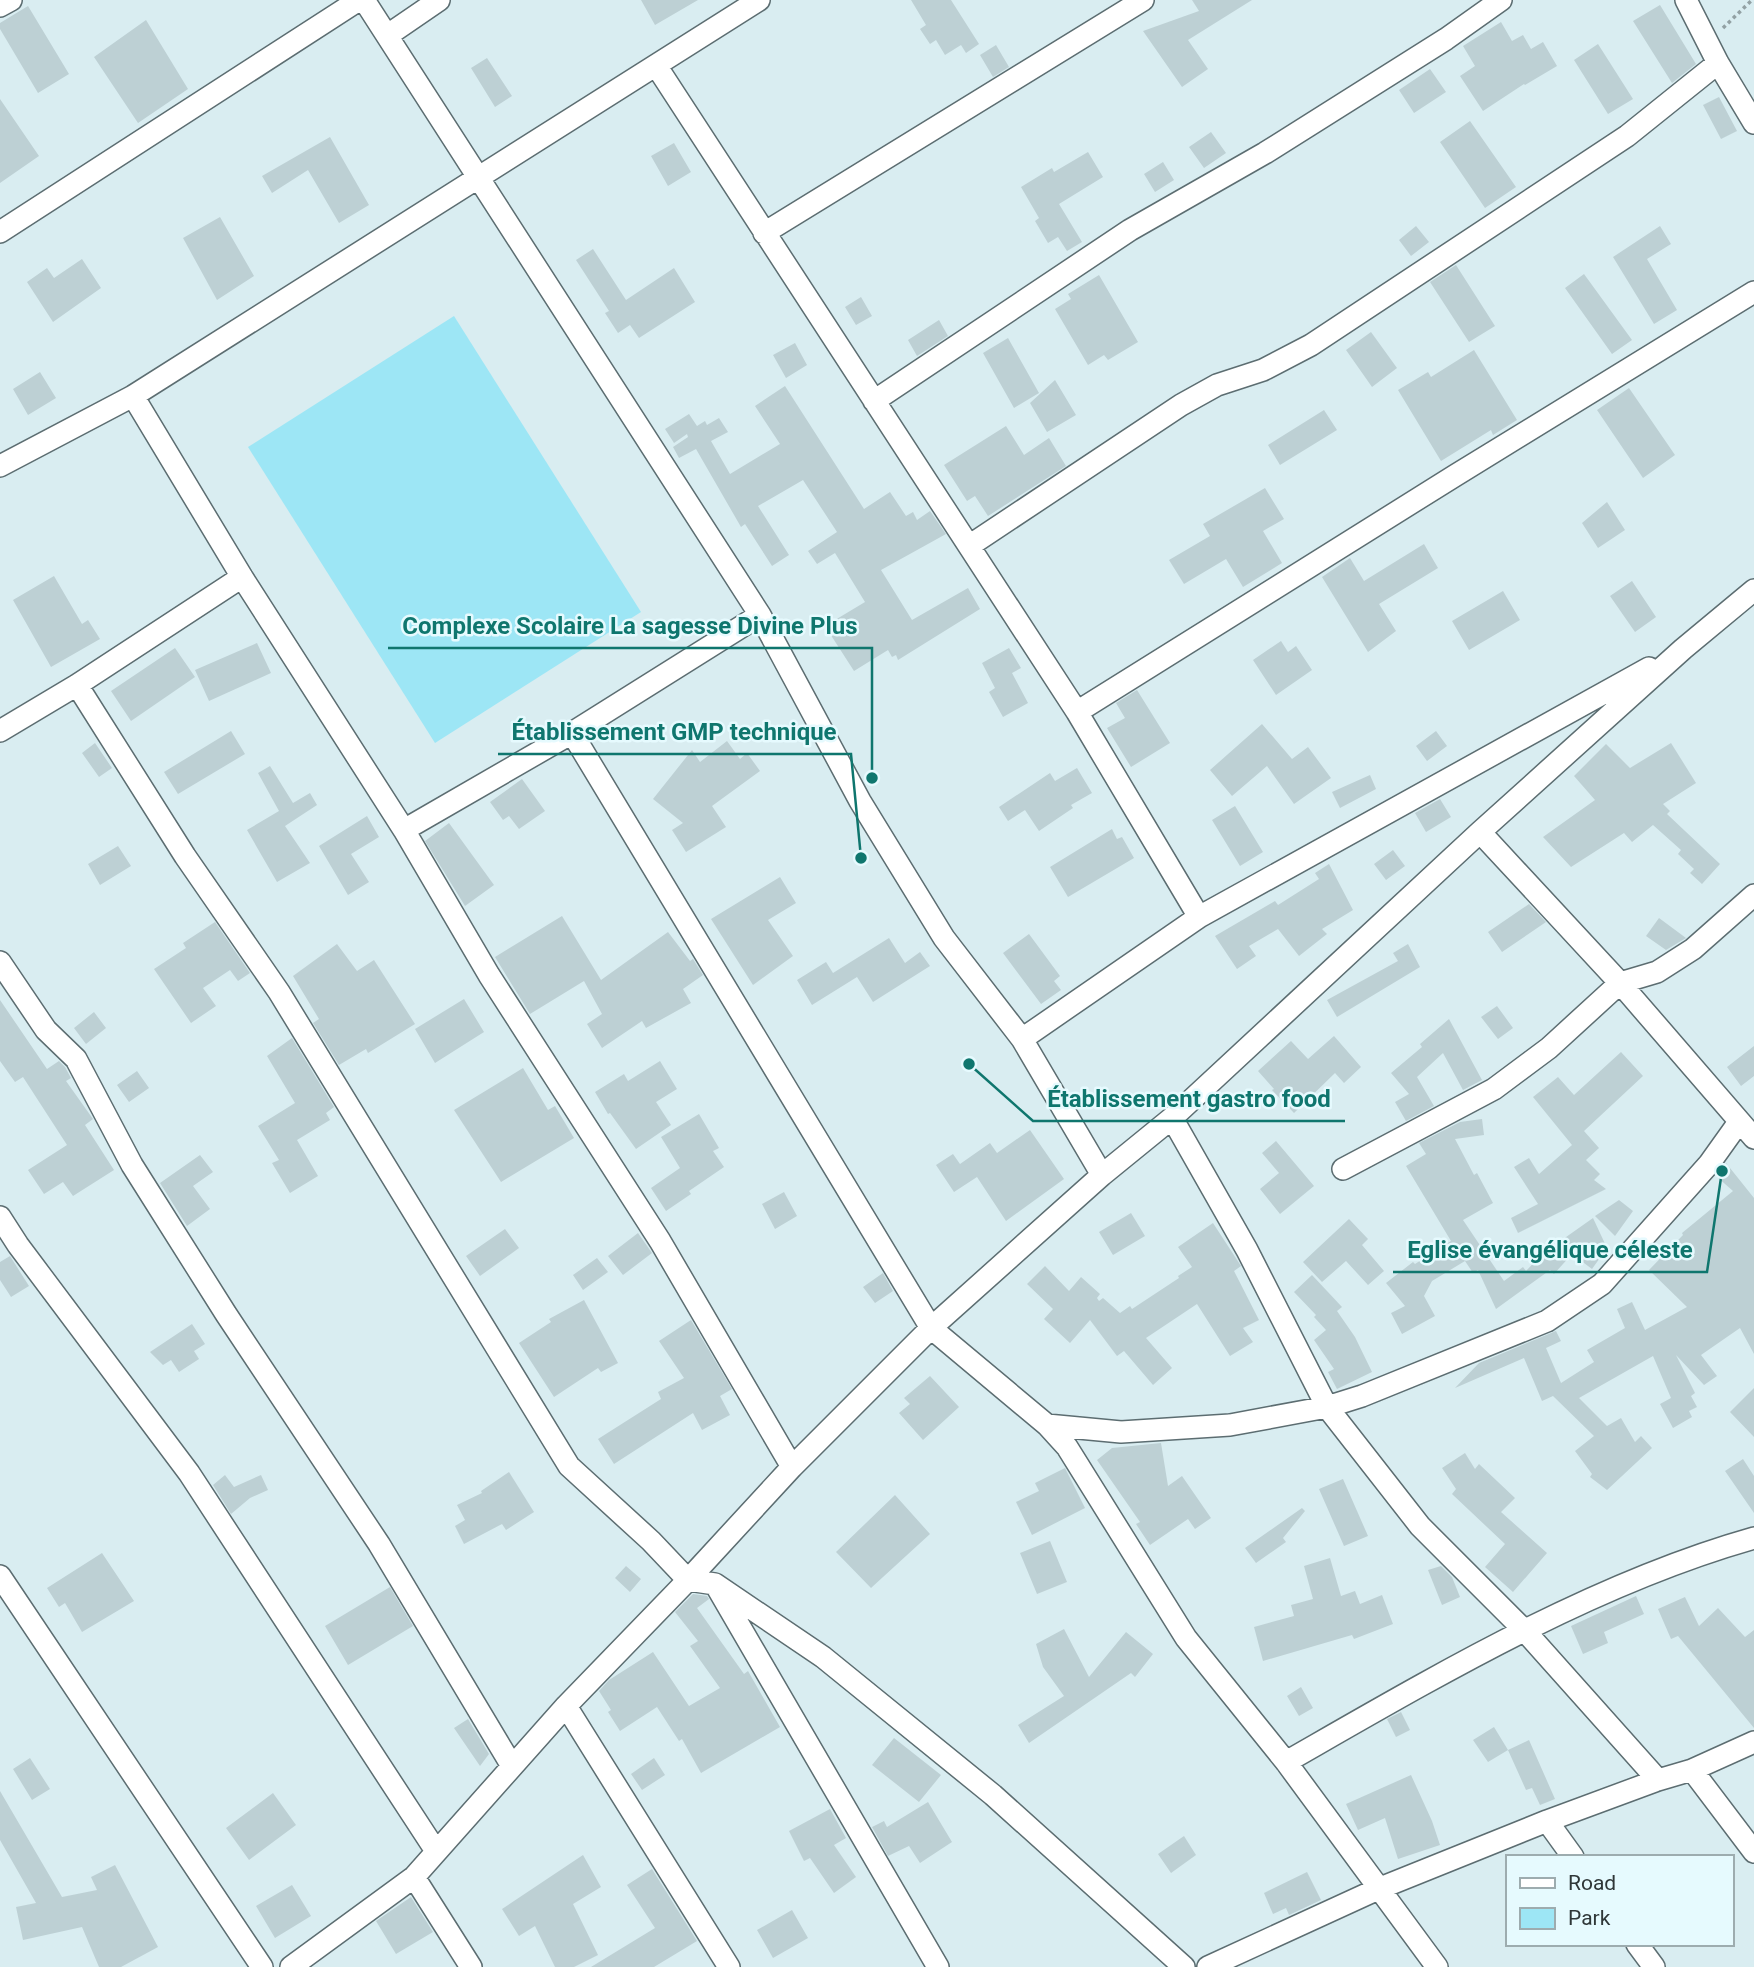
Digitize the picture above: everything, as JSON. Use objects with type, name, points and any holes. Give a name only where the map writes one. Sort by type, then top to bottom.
[{"type":"street","points":[[0,6],[11,0]]},
{"type":"street","points":[[0,232],[361,0],[388,36],[760,615],[860,801],[930,915],[969,972],[1022,1039],[1102,1175]]},
{"type":"street","points":[[388,36],[439,0]]},
{"type":"street","points":[[0,466],[133,396],[759,0]]},
{"type":"street","points":[[764,233],[1143,0]]},
{"type":"street","points":[[874,401],[1130,230],[1276,146],[1446,39],[1501,0]]},
{"type":"street","points":[[1686,0],[1754,123]]},
{"type":"street","points":[[970,547],[1181,405],[1217,385],[1263,370],[1311,345],[1627,136],[1713,53]]},
{"type":"street","points":[[657,67],[1077,712],[1199,917]]},
{"type":"street","points":[[1077,712],[1754,292]]},
{"type":"street","points":[[133,396],[242,577],[404,830],[489,975],[660,1241],[792,1466]]},
{"type":"street","points":[[0,731],[77,685],[242,577]]},
{"type":"street","points":[[291,1967],[415,1877],[566,1706],[688,1580],[792,1466],[931,1328],[1102,1175],[1172,1118],[1480,832],[1683,649],[1754,590]]},
{"type":"street","points":[[404,830],[572,733],[760,615]]},
{"type":"street","points":[[1022,1039],[1199,917],[1683,649]]},
{"type":"street","points":[[77,685],[185,856],[279,992],[569,1466],[651,1541],[688,1580],[715,1584],[823,1657],[993,1796],[1184,1967]]},
{"type":"street","points":[[572,733],[931,1328],[1047,1425],[1067,1447],[1186,1638],[1286,1762],[1437,1967]]},
{"type":"street","points":[[1480,832],[1620,983],[1754,1138]]},
{"type":"street","points":[[1343,1169],[1494,1089],[1549,1048],[1620,983],[1657,972],[1684,954],[1754,895]]},
{"type":"street","points":[[0,962],[47,1030],[76,1059],[132,1165],[226,1314],[379,1544],[512,1766]]},
{"type":"street","points":[[1172,1118],[1247,1250],[1327,1407],[1420,1526],[1525,1631],[1658,1780]]},
{"type":"street","points":[[1047,1425],[1121,1433],[1230,1425],[1327,1407],[1374,1391],[1547,1321],[1602,1284],[1709,1164],[1739,1122]]},
{"type":"street","points":[[0,1217],[18,1245],[189,1473],[436,1851]]},
{"type":"street","points":[[1286,1762],[1525,1631],[1651,1572],[1754,1538]]},
{"type":"street","points":[[0,1576],[262,1967]]},
{"type":"street","points":[[715,1584],[938,1967]]},
{"type":"street","points":[[566,1706],[729,1967]]},
{"type":"street","points":[[1208,1967],[1378,1889],[1547,1821],[1692,1770],[1754,1742]]},
{"type":"street","points":[[1692,1770],[1754,1852]]},
{"type":"street","points":[[1547,1821],[1572,1855]]},
{"type":"street","points":[[415,1877],[471,1967]]},
{"type":"street","points":[[1638,1946],[1654,1967]]},
{"type":"path","points":[[1713,53],[1739,9],[1752,0]]},
{"type":"green space","points":[[454,316],[641,612],[435,743],[248,447]]},
{"type":"building","points":[[641,0],[698,0],[655,25]]},
{"type":"building","points":[[911,0],[951,0],[979,44],[966,53],[961,45],[945,55],[936,40],[930,44],[920,29],[926,25]]},
{"type":"building","points":[[1192,0],[1252,0],[1188,40],[1208,69],[1182,87],[1143,31],[1199,11]]},
{"type":"building","points":[[1660,5],[1696,64],[1672,83],[1633,21]]},
{"type":"building","points":[[28,6],[69,74],[38,93],[0,29],[0,23]]},
{"type":"building","points":[[146,20],[188,89],[138,123],[94,57]]},
{"type":"building","points":[[1501,22],[1512,41],[1523,35],[1531,49],[1543,42],[1557,66],[1483,111],[1460,76],[1475,66],[1463,46]]},
{"type":"building","points":[[1598,44],[1633,99],[1608,114],[1574,60]]},
{"type":"building","points":[[996,45],[1009,67],[993,77],[980,55]]},
{"type":"building","points":[[487,58],[512,96],[495,107],[471,68]]},
{"type":"building","points":[[1430,69],[1446,92],[1414,113],[1399,90]]},
{"type":"building","points":[[1719,97],[1737,131],[1721,139],[1703,105]]},
{"type":"building","points":[[0,99],[39,156],[0,183]]},
{"type":"building","points":[[1470,121],[1516,187],[1485,208],[1440,142]]},
{"type":"building","points":[[1211,132],[1226,153],[1204,168],[1189,147]]},
{"type":"building","points":[[330,137],[369,205],[339,223],[308,170],[272,193],[262,176]]},
{"type":"building","points":[[674,143],[691,172],[668,186],[651,156]]},
{"type":"building","points":[[1088,152],[1103,177],[1059,204],[1082,242],[1067,251],[1058,237],[1048,243],[1035,221],[1039,218],[1021,187],[1052,168],[1054,172]]},
{"type":"building","points":[[1163,162],[1174,180],[1155,192],[1144,174]]},
{"type":"building","points":[[220,217],[254,276],[217,300],[183,238]]},
{"type":"building","points":[[1416,226],[1429,242],[1411,256],[1399,240]]},
{"type":"building","points":[[1660,226],[1671,244],[1647,259],[1677,310],[1654,324],[1613,257]]},
{"type":"building","points":[[593,249],[626,300],[674,268],[695,302],[639,338],[630,325],[618,333],[605,313],[609,311],[576,260]]},
{"type":"building","points":[[82,259],[101,288],[53,322],[27,282],[47,268],[54,278]]},
{"type":"building","points":[[1456,265],[1495,326],[1469,342],[1430,282]]},
{"type":"building","points":[[1584,274],[1632,340],[1612,354],[1565,288]]},
{"type":"building","points":[[1099,275],[1138,342],[1108,360],[1104,355],[1088,365],[1055,309],[1071,299],[1068,294]]},
{"type":"building","points":[[861,297],[872,316],[856,325],[845,307]]},
{"type":"building","points":[[939,320],[948,336],[917,356],[908,340]]},
{"type":"building","points":[[1371,332],[1397,368],[1372,387],[1346,350]]},
{"type":"building","points":[[1008,338],[1039,393],[1014,408],[983,353]]},
{"type":"building","points":[[795,343],[807,365],[786,378],[773,355]]},
{"type":"building","points":[[1474,350],[1517,420],[1493,435],[1491,430],[1441,461],[1398,390],[1428,372],[1431,377]]},
{"type":"building","points":[[40,372],[56,398],[28,415],[13,389]]},
{"type":"building","points":[[1055,380],[1076,415],[1047,432],[1030,403]]},
{"type":"building","points":[[785,386],[864,509],[890,492],[906,516],[913,512],[917,520],[930,511],[946,534],[881,570],[912,620],[968,588],[980,609],[898,660],[896,655],[892,657],[888,650],[854,671],[825,626],[865,602],[835,553],[817,564],[808,551],[837,532],[803,480],[758,506],[789,555],[772,566],[745,524],[741,527],[696,449],[679,458],[673,447],[688,437],[687,434],[674,443],[665,429],[689,414],[697,426],[705,421],[707,425],[719,418],[728,432],[711,441],[730,474],[780,444],[755,406]]},
{"type":"building","points":[[1629,388],[1675,455],[1643,478],[1597,410]]},
{"type":"building","points":[[1324,410],[1337,430],[1280,465],[1268,445]]},
{"type":"building","points":[[1006,426],[1024,455],[1049,438],[1066,466],[988,516],[975,496],[967,501],[944,465]]},
{"type":"building","points":[[1265,488],[1284,519],[1263,531],[1282,563],[1243,587],[1226,559],[1184,584],[1169,560],[1210,536],[1203,524]]},
{"type":"building","points":[[1607,502],[1625,530],[1598,548],[1582,523]]},
{"type":"building","points":[[1424,544],[1438,568],[1379,604],[1396,631],[1368,652],[1322,577],[1350,558],[1364,581]]},
{"type":"building","points":[[54,576],[82,624],[88,620],[100,639],[51,667],[13,600]]},
{"type":"building","points":[[1632,581],[1656,617],[1635,632],[1610,596]]},
{"type":"building","points":[[1503,591],[1520,620],[1469,650],[1452,621]]},
{"type":"building","points":[[1281,641],[1288,652],[1296,646],[1312,670],[1276,695],[1253,660]]},
{"type":"building","points":[[257,643],[271,673],[209,701],[195,670]]},
{"type":"building","points":[[175,648],[195,677],[131,721],[111,691]]},
{"type":"building","points":[[1009,648],[1021,668],[1012,673],[1028,703],[1003,717],[989,692],[995,688],[982,663]]},
{"type":"building","points":[[1137,690],[1170,743],[1131,767],[1107,728],[1125,718],[1116,703]]},
{"type":"building","points":[[1262,724],[1292,759],[1308,747],[1331,778],[1294,804],[1267,766],[1232,796],[1210,770]]},
{"type":"building","points":[[231,731],[245,754],[178,794],[164,772]]},
{"type":"building","points":[[1436,731],[1447,746],[1427,761],[1416,746]]},
{"type":"building","points":[[727,741],[740,759],[747,753],[760,771],[712,806],[726,827],[686,852],[672,830],[683,823],[653,799],[692,750],[700,762]]},
{"type":"building","points":[[95,743],[112,768],[99,777],[82,753]]},
{"type":"building","points":[[1671,743],[1696,783],[1663,804],[1670,811],[1667,814],[1720,864],[1702,884],[1690,873],[1694,869],[1678,854],[1681,850],[1653,825],[1632,842],[1624,833],[1571,867],[1543,837],[1595,800],[1574,776],[1606,744],[1630,768]]},
{"type":"building","points":[[270,766],[293,803],[310,793],[317,805],[285,826],[310,863],[277,882],[247,830],[279,811],[258,773]]},
{"type":"building","points":[[1077,768],[1092,793],[1071,805],[1073,808],[1039,831],[1025,810],[1008,821],[999,807],[1050,773],[1055,781]]},
{"type":"building","points":[[1370,775],[1376,789],[1340,808],[1332,792]]},
{"type":"building","points":[[522,779],[545,811],[519,829],[509,816],[503,820],[490,802]]},
{"type":"building","points":[[1440,799],[1451,817],[1426,832],[1415,813]]},
{"type":"building","points":[[1235,806],[1263,852],[1240,866],[1212,820]]},
{"type":"building","points":[[367,816],[379,837],[351,854],[369,882],[348,895],[319,846]]},
{"type":"building","points":[[449,823],[494,885],[465,906],[425,841]]},
{"type":"building","points":[[1112,829],[1117,839],[1122,837],[1134,858],[1068,897],[1050,867]]},
{"type":"building","points":[[118,846],[131,866],[100,885],[88,864]]},
{"type":"building","points":[[1393,850],[1405,866],[1386,880],[1374,864]]},
{"type":"building","points":[[1329,864],[1353,910],[1322,929],[1327,934],[1299,956],[1278,929],[1249,946],[1256,956],[1237,969],[1215,936],[1275,901],[1278,905],[1319,879],[1315,873]]},
{"type":"building","points":[[780,877],[796,903],[768,920],[793,956],[753,985],[711,919]]},
{"type":"building","points":[[1529,904],[1546,922],[1502,952],[1488,932]]},
{"type":"building","points":[[562,916],[601,980],[668,932],[690,961],[693,959],[703,975],[683,989],[691,1003],[646,1028],[642,1021],[602,1048],[587,1024],[602,1014],[584,981],[530,1014],[495,957]]},
{"type":"building","points":[[1659,918],[1686,938],[1666,950],[1646,936]]},
{"type":"building","points":[[215,922],[250,973],[238,981],[230,970],[203,988],[216,1006],[191,1023],[154,969],[186,948],[183,943]]},
{"type":"building","points":[[1029,934],[1060,976],[1054,981],[1061,990],[1041,1004],[1003,953]]},
{"type":"building","points":[[889,938],[905,963],[920,952],[930,966],[873,1002],[857,977],[812,1005],[797,980],[826,962],[833,973]]},
{"type":"building","points":[[337,944],[357,971],[374,960],[415,1024],[368,1053],[366,1049],[339,1065],[313,1023],[319,1019],[293,976]]},
{"type":"building","points":[[1408,944],[1420,967],[1337,1017],[1327,1000],[1398,961],[1393,953]]},
{"type":"building","points":[[464,999],[484,1032],[435,1063],[415,1029]]},
{"type":"building","points":[[0,1000],[47,1069],[59,1061],[65,1067],[71,1078],[66,1081],[93,1119],[85,1125],[114,1170],[73,1196],[63,1182],[44,1194],[28,1170],[67,1145],[23,1077],[15,1082],[0,1061]]},
{"type":"building","points":[[1497,1006],[1513,1028],[1498,1039],[1481,1017]]},
{"type":"building","points":[[94,1012],[106,1028],[86,1044],[74,1028]]},
{"type":"building","points":[[1449,1019],[1482,1080],[1463,1090],[1443,1053],[1417,1077],[1434,1106],[1406,1121],[1395,1102],[1409,1094],[1391,1073]]},
{"type":"building","points":[[1334,1036],[1361,1067],[1344,1083],[1335,1073],[1294,1113],[1258,1071],[1291,1041],[1308,1059]]},
{"type":"building","points":[[292,1038],[334,1107],[326,1113],[330,1120],[297,1140],[318,1176],[290,1193],[272,1163],[279,1160],[258,1126],[295,1103],[267,1056]]},
{"type":"building","points":[[1754,1046],[1754,1076],[1741,1086],[1727,1067]]},
{"type":"building","points":[[1621,1052],[1643,1076],[1584,1131],[1599,1148],[1586,1160],[1600,1174],[1594,1180],[1606,1189],[1518,1233],[1511,1218],[1538,1204],[1514,1167],[1529,1158],[1539,1174],[1572,1145],[1533,1097],[1558,1077],[1574,1095]]},
{"type":"building","points":[[660,1061],[677,1089],[656,1102],[671,1125],[636,1149],[610,1113],[608,1114],[595,1092],[624,1074],[628,1081]]},
{"type":"building","points":[[523,1068],[548,1110],[555,1106],[574,1138],[501,1182],[454,1110]]},
{"type":"building","points":[[137,1071],[149,1088],[129,1102],[117,1085]]},
{"type":"building","points":[[699,1114],[719,1148],[713,1151],[724,1167],[666,1211],[651,1188],[680,1168],[661,1137]]},
{"type":"building","points":[[1482,1119],[1484,1135],[1455,1139],[1493,1203],[1463,1220],[1504,1281],[1523,1267],[1526,1271],[1542,1254],[1593,1218],[1607,1248],[1592,1269],[1572,1254],[1554,1274],[1550,1270],[1496,1309],[1478,1270],[1473,1273],[1465,1261],[1432,1281],[1424,1296],[1435,1316],[1402,1334],[1391,1313],[1405,1306],[1386,1283],[1413,1262],[1415,1264],[1451,1241],[1406,1166],[1426,1154],[1419,1143],[1460,1122]]},
{"type":"building","points":[[1030,1130],[1064,1179],[1006,1221],[977,1177],[954,1192],[936,1165],[953,1154],[960,1164],[990,1143],[997,1153]]},
{"type":"building","points":[[1276,1141],[1314,1186],[1280,1214],[1260,1189],[1279,1173],[1262,1153]]},
{"type":"building","points":[[200,1155],[213,1172],[193,1186],[210,1209],[187,1226],[160,1183]]},
{"type":"building","points":[[1726,1163],[1754,1198],[1754,1354],[1740,1328],[1701,1355],[1717,1376],[1704,1385],[1676,1355],[1695,1393],[1691,1396],[1697,1407],[1689,1411],[1692,1417],[1673,1428],[1660,1404],[1671,1398],[1653,1356],[1579,1398],[1607,1426],[1621,1418],[1635,1442],[1641,1436],[1652,1448],[1607,1490],[1590,1477],[1592,1474],[1575,1451],[1594,1436],[1553,1396],[1542,1401],[1524,1358],[1455,1388],[1479,1363],[1556,1331],[1561,1341],[1546,1348],[1561,1383],[1594,1362],[1587,1350],[1625,1328],[1617,1309],[1632,1302],[1645,1330],[1687,1307],[1649,1270],[1682,1233],[1733,1191],[1716,1176]]},
{"type":"building","points":[[784,1192],[797,1216],[775,1229],[762,1204]]},
{"type":"building","points":[[1619,1200],[1633,1211],[1615,1236],[1595,1216]]},
{"type":"building","points":[[1131,1213],[1145,1236],[1113,1255],[1099,1232]]},
{"type":"building","points":[[1349,1219],[1368,1239],[1362,1245],[1384,1271],[1368,1285],[1346,1261],[1322,1282],[1303,1262]]},
{"type":"building","points":[[1213,1223],[1241,1266],[1234,1271],[1259,1320],[1243,1328],[1253,1342],[1230,1356],[1197,1304],[1146,1338],[1172,1368],[1153,1385],[1124,1351],[1117,1356],[1090,1320],[1070,1343],[1044,1319],[1053,1309],[1027,1284],[1045,1266],[1069,1291],[1081,1277],[1100,1294],[1097,1298],[1099,1301],[1103,1298],[1120,1313],[1130,1306],[1132,1309],[1192,1267],[1178,1247]]},
{"type":"building","points":[[505,1229],[519,1248],[480,1276],[466,1256]]},
{"type":"building","points":[[638,1233],[652,1253],[623,1275],[608,1256]]},
{"type":"building","points":[[10,1256],[29,1286],[11,1297],[0,1280],[0,1262]]},
{"type":"building","points":[[597,1258],[608,1272],[583,1290],[573,1275]]},
{"type":"building","points":[[883,1273],[893,1291],[875,1303],[863,1287]]},
{"type":"building","points":[[1312,1275],[1342,1307],[1337,1311],[1355,1337],[1372,1372],[1337,1389],[1328,1372],[1334,1369],[1314,1340],[1326,1330],[1294,1292]]},
{"type":"building","points":[[584,1300],[618,1363],[601,1372],[598,1368],[554,1397],[519,1343],[551,1322],[549,1319]]},
{"type":"building","points":[[691,1320],[732,1389],[720,1396],[730,1415],[702,1430],[693,1413],[614,1464],[598,1439],[661,1399],[658,1392],[684,1378],[659,1341]]},
{"type":"building","points":[[192,1324],[205,1344],[194,1351],[199,1359],[179,1372],[171,1360],[163,1365],[150,1352]]},
{"type":"building","points":[[930,1376],[959,1407],[923,1440],[899,1413],[910,1404],[904,1398]]},
{"type":"building","points":[[1754,1388],[1754,1437],[1730,1412]]},
{"type":"building","points":[[1161,1443],[1168,1486],[1182,1476],[1211,1518],[1195,1529],[1188,1519],[1150,1545],[1136,1524],[1140,1522],[1097,1460],[1112,1448]]},
{"type":"building","points":[[1465,1453],[1475,1469],[1479,1464],[1515,1498],[1501,1512],[1547,1553],[1513,1592],[1485,1567],[1505,1544],[1452,1494],[1456,1489],[1442,1468]]},
{"type":"building","points":[[1743,1459],[1754,1476],[1754,1513],[1725,1471]]},
{"type":"building","points":[[1065,1468],[1085,1508],[1032,1535],[1016,1502],[1039,1491],[1035,1483]]},
{"type":"building","points":[[509,1472],[534,1512],[506,1530],[502,1524],[464,1544],[455,1526],[465,1520],[457,1505],[482,1493],[481,1491]]},
{"type":"building","points":[[225,1475],[234,1487],[261,1475],[268,1490],[250,1498],[231,1514],[213,1485]]},
{"type":"building","points":[[1343,1479],[1368,1536],[1344,1546],[1319,1489]]},
{"type":"building","points":[[895,1495],[930,1534],[871,1588],[836,1552]]},
{"type":"building","points":[[1302,1508],[1305,1511],[1283,1538],[1286,1542],[1256,1563],[1245,1548]]},
{"type":"building","points":[[1050,1541],[1067,1582],[1037,1594],[1020,1553]]},
{"type":"building","points":[[102,1553],[134,1601],[82,1632],[65,1603],[59,1607],[47,1588]]},
{"type":"building","points":[[1330,1558],[1341,1596],[1355,1591],[1360,1604],[1382,1595],[1393,1624],[1354,1639],[1352,1635],[1263,1661],[1254,1627],[1294,1616],[1291,1605],[1313,1599],[1304,1566]]},
{"type":"building","points":[[626,1566],[641,1579],[630,1592],[615,1578]]},
{"type":"building","points":[[1441,1566],[1452,1577],[1460,1597],[1442,1605],[1428,1570]]},
{"type":"building","points":[[390,1587],[413,1626],[348,1665],[325,1626]]},
{"type":"building","points":[[693,1594],[707,1596],[709,1599],[697,1608],[744,1674],[748,1671],[780,1727],[701,1773],[682,1739],[679,1741],[657,1707],[620,1731],[599,1691],[609,1680],[653,1652],[689,1706],[720,1688],[690,1646],[698,1641],[675,1612]]},
{"type":"building","points":[[1636,1596],[1644,1614],[1604,1632],[1608,1643],[1583,1654],[1571,1626]]},
{"type":"building","points":[[1685,1597],[1699,1626],[1718,1608],[1745,1637],[1754,1630],[1754,1728],[1678,1636],[1671,1639],[1658,1609]]},
{"type":"building","points":[[1064,1629],[1089,1677],[1126,1632],[1153,1654],[1135,1677],[1131,1673],[1029,1743],[1018,1725],[1064,1696],[1043,1667],[1036,1644]]},
{"type":"building","points":[[1301,1687],[1313,1708],[1299,1716],[1287,1696]]},
{"type":"building","points":[[1401,1712],[1410,1730],[1396,1737],[1387,1719]]},
{"type":"building","points":[[468,1719],[489,1754],[480,1766],[454,1728]]},
{"type":"building","points":[[1494,1727],[1508,1750],[1488,1762],[1473,1740]]},
{"type":"building","points":[[894,1738],[941,1775],[919,1802],[872,1765]]},
{"type":"building","points":[[1529,1740],[1555,1799],[1540,1805],[1532,1788],[1526,1790],[1508,1750]]},
{"type":"building","points":[[30,1758],[50,1789],[32,1800],[13,1769]]},
{"type":"building","points":[[654,1758],[665,1775],[642,1790],[631,1774]]},
{"type":"building","points":[[1411,1775],[1440,1845],[1398,1859],[1385,1818],[1358,1830],[1346,1804]]},
{"type":"building","points":[[0,1791],[62,1897],[97,1890],[91,1877],[115,1865],[158,1947],[121,1967],[99,1967],[82,1927],[23,1940],[16,1907],[36,1903],[0,1840]]},
{"type":"building","points":[[273,1793],[296,1825],[249,1860],[226,1828]]},
{"type":"building","points":[[928,1802],[952,1842],[920,1863],[909,1846],[888,1856],[872,1827],[884,1821],[887,1827]]},
{"type":"building","points":[[830,1809],[846,1838],[834,1845],[856,1877],[834,1893],[810,1858],[804,1861],[789,1831]]},
{"type":"building","points":[[1184,1836],[1196,1855],[1171,1873],[1158,1854]]},
{"type":"building","points":[[583,1855],[601,1887],[573,1904],[598,1955],[574,1967],[555,1967],[535,1926],[519,1936],[502,1909]]},
{"type":"building","points":[[652,1869],[697,1941],[654,1967],[591,1967],[655,1928],[627,1885]]},
{"type":"building","points":[[1307,1872],[1321,1900],[1289,1915],[1286,1908],[1273,1914],[1264,1893]]},
{"type":"building","points":[[292,1885],[311,1916],[275,1938],[256,1906]]},
{"type":"building","points":[[411,1897],[433,1932],[396,1954],[376,1921]]},
{"type":"building","points":[[792,1910],[808,1938],[773,1958],[757,1930]]},
{"type":"place","name":"Complexe Scolaire La sagesse Divine Plus","points":[[872,778]]},
{"type":"place","name":"Établissement GMP technique","points":[[861,858]]},
{"type":"place","name":"Établissement gastro food","points":[[969,1064]]},
{"type":"place","name":"Eglise évangélique céleste","points":[[1722,1171]]}]
